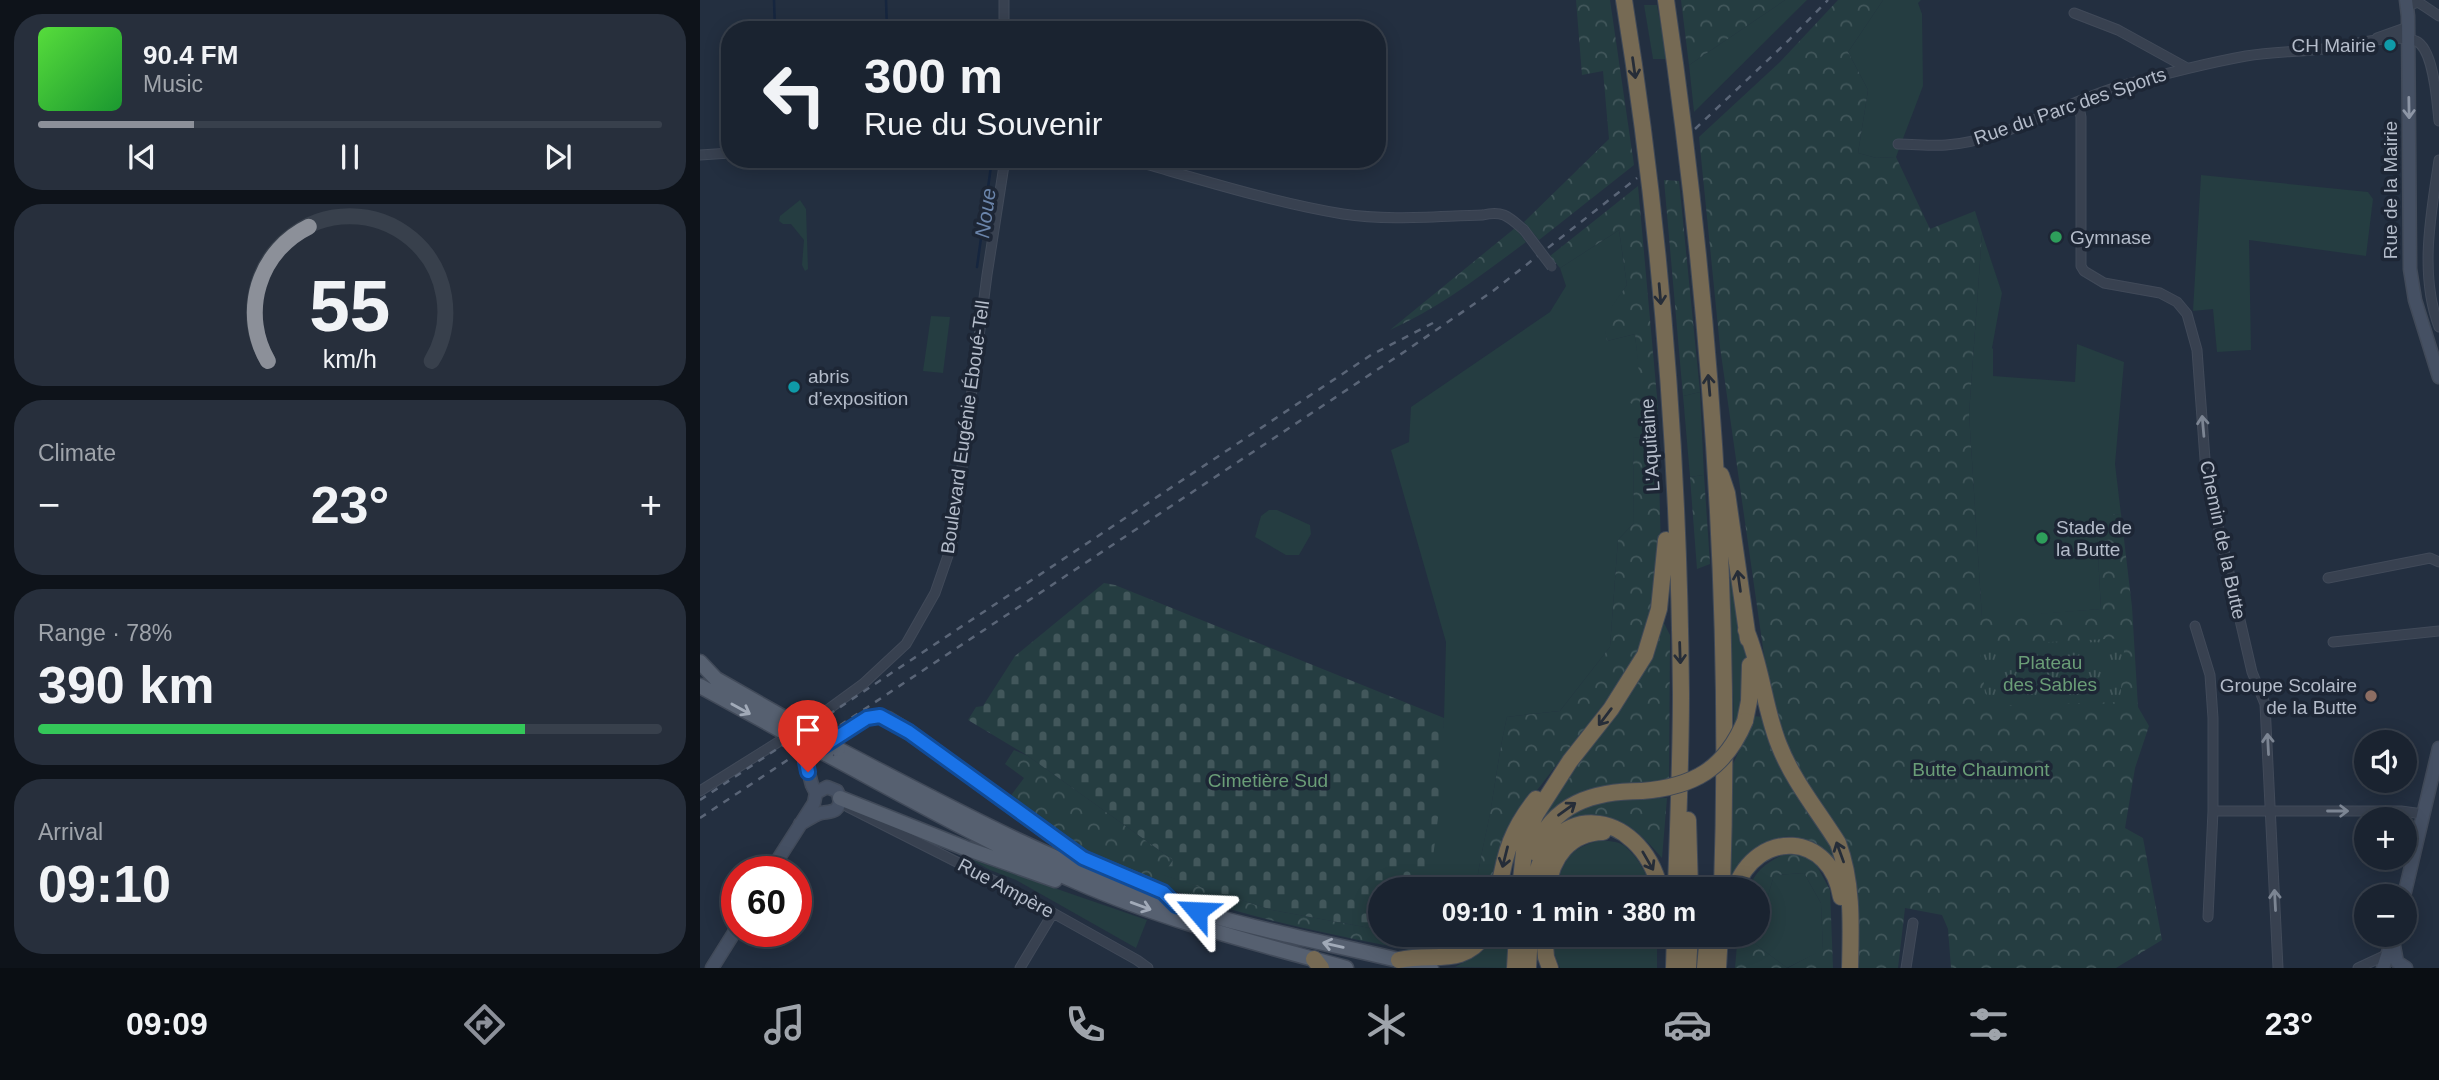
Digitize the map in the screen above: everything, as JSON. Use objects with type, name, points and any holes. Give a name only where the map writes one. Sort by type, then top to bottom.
[{"type":"highway","name":"L'Aquitaine","points":[[1624,0],[1661,296],[1674,487],[1681,720],[1676,877]]},
{"type":"highway","points":[[1666,0],[1692,191],[1714,453],[1723,687],[1722,877]]},
{"type":"highway","points":[[1532,877],[1532,856],[1553,820],[1590,796],[1676,786],[1706,772],[1725,756],[1745,721],[1751,680],[1746,630],[1727,492],[1714,453]]},
{"type":"highway","points":[[1521,877],[1530,827],[1570,761],[1636,672],[1648,647],[1662,594],[1666,560],[1666,510],[1674,487]]},
{"type":"highway","points":[[1746,630],[1753,645],[1771,722],[1780,747],[1791,770],[1838,843],[1843,857],[1849,890],[1850,968]]},
{"type":"highway","points":[[1712,877],[1723,687]]},
{"type":"highway","points":[[1681,720],[1686,757],[1690,877]]},
{"type":"highway","points":[[1502,877],[1509,841],[1516,827],[1558,771],[1570,761]]},
{"type":"highway","points":[[1535,877],[1540,858],[1548,845],[1566,831],[1588,823],[1612,826],[1629,838],[1647,856],[1655,877]]},
{"type":"highway","points":[[1550,877],[1553,865],[1568,844],[1592,833],[1605,832],[1629,838]]},
{"type":"highway","points":[[1741,877],[1753,858],[1766,850],[1791,846],[1809,850],[1829,864],[1839,885],[1842,911],[1841,968]]},
{"type":"highway","points":[[1399,960],[1412,957],[1449,961],[1476,947]]},
{"type":"highway","points":[[1515,968],[1516,947]]},
{"type":"highway","points":[[1528,968],[1529,947]]},
{"type":"highway","points":[[1545,947],[1550,968]]},
{"type":"highway","points":[[1664,947],[1665,968]]},
{"type":"highway","points":[[1674,968],[1675,947]]},
{"type":"highway","points":[[1688,968],[1689,947]]},
{"type":"highway","points":[[1710,947],[1714,967]]},
{"type":"highway","points":[[1714,967],[1718,947]]},
{"type":"highway","points":[[1714,967],[1722,947]]},
{"type":"main road","name":"Rue de la Mairie","points":[[2412,2],[2408,33],[2410,269],[2415,300],[2439,377]]},
{"type":"main road","points":[[700,662],[716,679]]},
{"type":"main road","points":[[700,671],[788,728]]},
{"type":"main road","points":[[700,686],[996,831],[1079,868],[1176,905],[1274,932],[1431,968]]},
{"type":"main road","points":[[781,856],[800,824],[819,799],[831,788],[837,791],[839,804],[833,813],[819,799],[806,762],[811,754],[867,718],[880,716],[920,740],[1083,858],[1163,892],[1176,905]]},
{"type":"main road","points":[[2407,884],[2439,748]]},
{"type":"main road","points":[[832,751],[960,826],[1077,883],[1173,918],[1317,964],[1346,968]]},
{"type":"main road","points":[[839,804],[1064,883],[1077,883]]},
{"type":"main road","points":[[712,968],[725,947]]},
{"type":"main road","points":[[2394,947],[2394,957],[2406,968]]},
{"type":"street","points":[[1004,0],[1004,21]]},
{"type":"street","points":[[2412,2],[2439,16]]},
{"type":"street","points":[[2074,13],[2118,30],[2187,68]]},
{"type":"street","points":[[2408,33],[2426,54],[2435,82],[2439,121]]},
{"type":"street","name":"Rue du Parc des Sports","points":[[1898,144],[1947,145],[1983,138],[2113,89],[2187,68],[2249,56],[2316,50],[2408,33]]},
{"type":"street","name":"Chemin de la Butte","points":[[2078,102],[2081,117],[2081,266],[2084,271],[2104,283],[2169,297],[2188,314],[2193,330],[2197,350],[2206,473],[2252,672],[2265,704],[2270,812]]},
{"type":"street","points":[[700,155],[721,154]]},
{"type":"street","points":[[2439,160],[2431,213],[2428,288],[2439,327]]},
{"type":"street","name":"Boulevard Eugénie Éboué-Tell","points":[[700,791],[815,719],[863,684],[906,644],[935,593],[951,544],[1004,168]]},
{"type":"street","points":[[1161,168],[1345,214],[1393,217],[1483,215],[1495,212],[1508,216],[1524,230],[1552,267]]},
{"type":"street","points":[[2328,579],[2430,558],[2439,562]]},
{"type":"street","points":[[2195,625],[2210,676],[2213,718],[2213,811],[2208,917]]},
{"type":"street","points":[[2333,642],[2439,631]]},
{"type":"street","name":"Rue Ampère","points":[[839,804],[1053,913],[1148,968]]},
{"type":"street","points":[[2213,811],[2401,811],[2423,814]]},
{"type":"street","points":[[2270,812],[2278,968]]},
{"type":"street","points":[[1020,968],[1053,913]]},
{"type":"street","points":[[1906,968],[1913,923]]},
{"type":"street","points":[[2358,968],[2384,961]]},
{"type":"green space","points":[[1576,0],[1610,0],[1634,165],[1539,240],[1524,222],[1609,139],[1603,71],[1582,75]]},
{"type":"green space","points":[[1681,0],[1785,0],[1689,65]]},
{"type":"green space","points":[[1785,0],[1807,0],[1694,112],[1689,65]]},
{"type":"green space","name":"Butte Chaumont","points":[[1838,0],[1883,0],[1848,52],[1868,90],[1858,153],[1876,158],[1896,157],[1930,229],[1975,211],[1982,233],[1969,414],[1982,618],[2101,609],[2096,516],[2121,514],[2132,607],[2138,707],[2149,726],[2135,768],[2125,828],[2143,838],[2162,940],[2116,968],[1951,968],[1948,929],[1942,915],[1905,908],[1898,968],[1856,968],[1853,882],[1780,729],[1766,669],[1720,347],[1699,137],[1780,62]]},
{"type":"green space","points":[[1883,0],[1921,0],[1918,3],[1922,14],[1923,86],[1896,157],[1876,158],[1858,153],[1868,90],[1848,52]]},
{"type":"green space","points":[[1644,5],[1657,5],[1667,59],[1653,59]]},
{"type":"green space","points":[[2201,175],[2368,192],[2373,199],[2366,256],[2249,240],[2251,350],[2217,352],[2213,309],[2193,311]]},
{"type":"green space","points":[[1664,180],[1679,181],[1700,392],[1683,396]]},
{"type":"green space","points":[[1638,186],[1658,408],[1644,409],[1630,403],[1623,391],[1639,373],[1635,334],[1607,341],[1603,319],[1627,285],[1619,230],[1560,268],[1550,256]]},
{"type":"green space","points":[[800,200],[806,209],[808,269],[805,271],[802,265],[804,240],[791,224],[779,221],[780,216]]},
{"type":"green space","points":[[1515,228],[1526,242],[1443,301],[1390,330]]},
{"type":"green space","points":[[1619,230],[1627,285],[1604,319],[1607,341],[1635,334],[1644,409],[1658,408],[1658,435],[1633,438],[1634,523],[1618,540],[1610,647],[1560,711],[1507,717],[1478,877],[1430,877],[1444,718],[1446,642],[1391,450],[1409,442],[1411,407],[1550,312],[1566,286],[1560,268]]},
{"type":"green space","points":[[1982,233],[2002,293],[1992,348],[1993,376],[2075,382],[2077,344],[2124,362],[2115,464],[2121,514],[2096,517],[2101,609],[1982,619],[1969,414]]},
{"type":"green space","points":[[931,316],[950,317],[943,373],[923,371]]},
{"type":"green space","points":[[1700,392],[1704,475],[1690,477],[1683,396]]},
{"type":"green space","points":[[1658,435],[1661,552],[1645,639],[1629,671],[1531,798],[1500,877],[1478,877],[1507,717],[1560,711],[1610,647],[1618,540],[1634,523],[1633,438]]},
{"type":"green space","points":[[1704,475],[1710,564],[1697,569],[1690,477]]},
{"type":"green space","points":[[1269,510],[1277,510],[1310,525],[1311,534],[1299,555],[1286,555],[1255,537],[1261,516]]},
{"type":"green space","points":[[1729,549],[1742,622],[1747,677],[1742,708],[1734,730]]},
{"type":"green space","name":"Cimetière Sud","points":[[1104,583],[1115,585],[1444,718],[1441,794],[1431,877],[1368,877],[1368,928],[1272,910],[1163,875],[1173,860],[1028,756],[968,720],[976,707],[983,706],[1015,656]]},
{"type":"green space","points":[[1664,623],[1670,635],[1669,782],[1604,788],[1533,841],[1537,821]]},
{"type":"green space","name":"Plateau des Sables","points":[[2125,638],[2120,702],[1997,706],[1985,693],[1979,646]]},
{"type":"green space","points":[[1753,716],[1763,717],[1841,861],[1844,882],[1821,850],[1804,839],[1792,837],[1780,838],[1758,849],[1731,877],[1732,766]]},
{"type":"green space","points":[[1014,750],[1028,756],[1173,860],[1164,875],[1272,910],[1368,928],[1368,942],[1236,911],[1156,883],[1117,866],[1061,834],[1009,798],[1024,778],[1005,764]]},
{"type":"green space","points":[[1667,798],[1662,858],[1634,829],[1617,820],[1594,816],[1569,824],[1566,819],[1594,803]]},
{"type":"green space","points":[[1600,840],[1623,845],[1648,877],[1560,877],[1569,857],[1581,847]]},
{"type":"green space","points":[[1800,848],[1817,866],[1830,890],[1833,968],[1788,968],[1823,949],[1821,903],[1804,873],[1774,875],[1770,889],[1770,877],[1755,877],[1776,858]]},
{"type":"green space","points":[[968,858],[1147,920],[1136,948],[1016,880]]},
{"type":"green space","points":[[1804,873],[1821,903],[1823,950],[1787,968],[1759,947],[1770,947],[1770,889],[1774,875]]},
{"type":"green space","points":[[1392,947],[1461,947],[1445,957]]},
{"type":"green space","points":[[1485,947],[1508,947],[1507,968],[1455,967],[1480,953]]},
{"type":"green space","points":[[1554,947],[1657,947],[1657,968],[1560,968]]},
{"type":"green space","points":[[1737,947],[1759,947],[1787,968],[1735,968]]},
{"type":"waterway","name":"Noue","points":[[774,0],[775,21]]},
{"type":"waterway","name":"Noue","points":[[886,0],[887,21]]},
{"type":"waterway","name":"Noue","points":[[977,267],[991,168]]},
{"type":"railway","points":[[1695,129],[1828,0]]},
{"type":"railway","points":[[700,818],[1407,350],[1493,291],[1637,178]]},
{"type":"railway","points":[[700,800],[1371,355],[1433,323]]},
{"type":"place","name":"CH Mairie","points":[[2390,45]]},
{"type":"place","name":"Gymnase","points":[[2056,237]]},
{"type":"place","name":"abris d’exposition","points":[[794,387]]},
{"type":"place","name":"Stade de la Butte","points":[[2042,538]]},
{"type":"place","name":"Groupe Scolaire de la Butte","points":[[2371,696]]},
{"type":"route","points":[[808,772],[806,762],[811,754],[867,718],[880,716],[909,732],[1083,858],[1163,892],[1176,905],[1197,911]]}]
